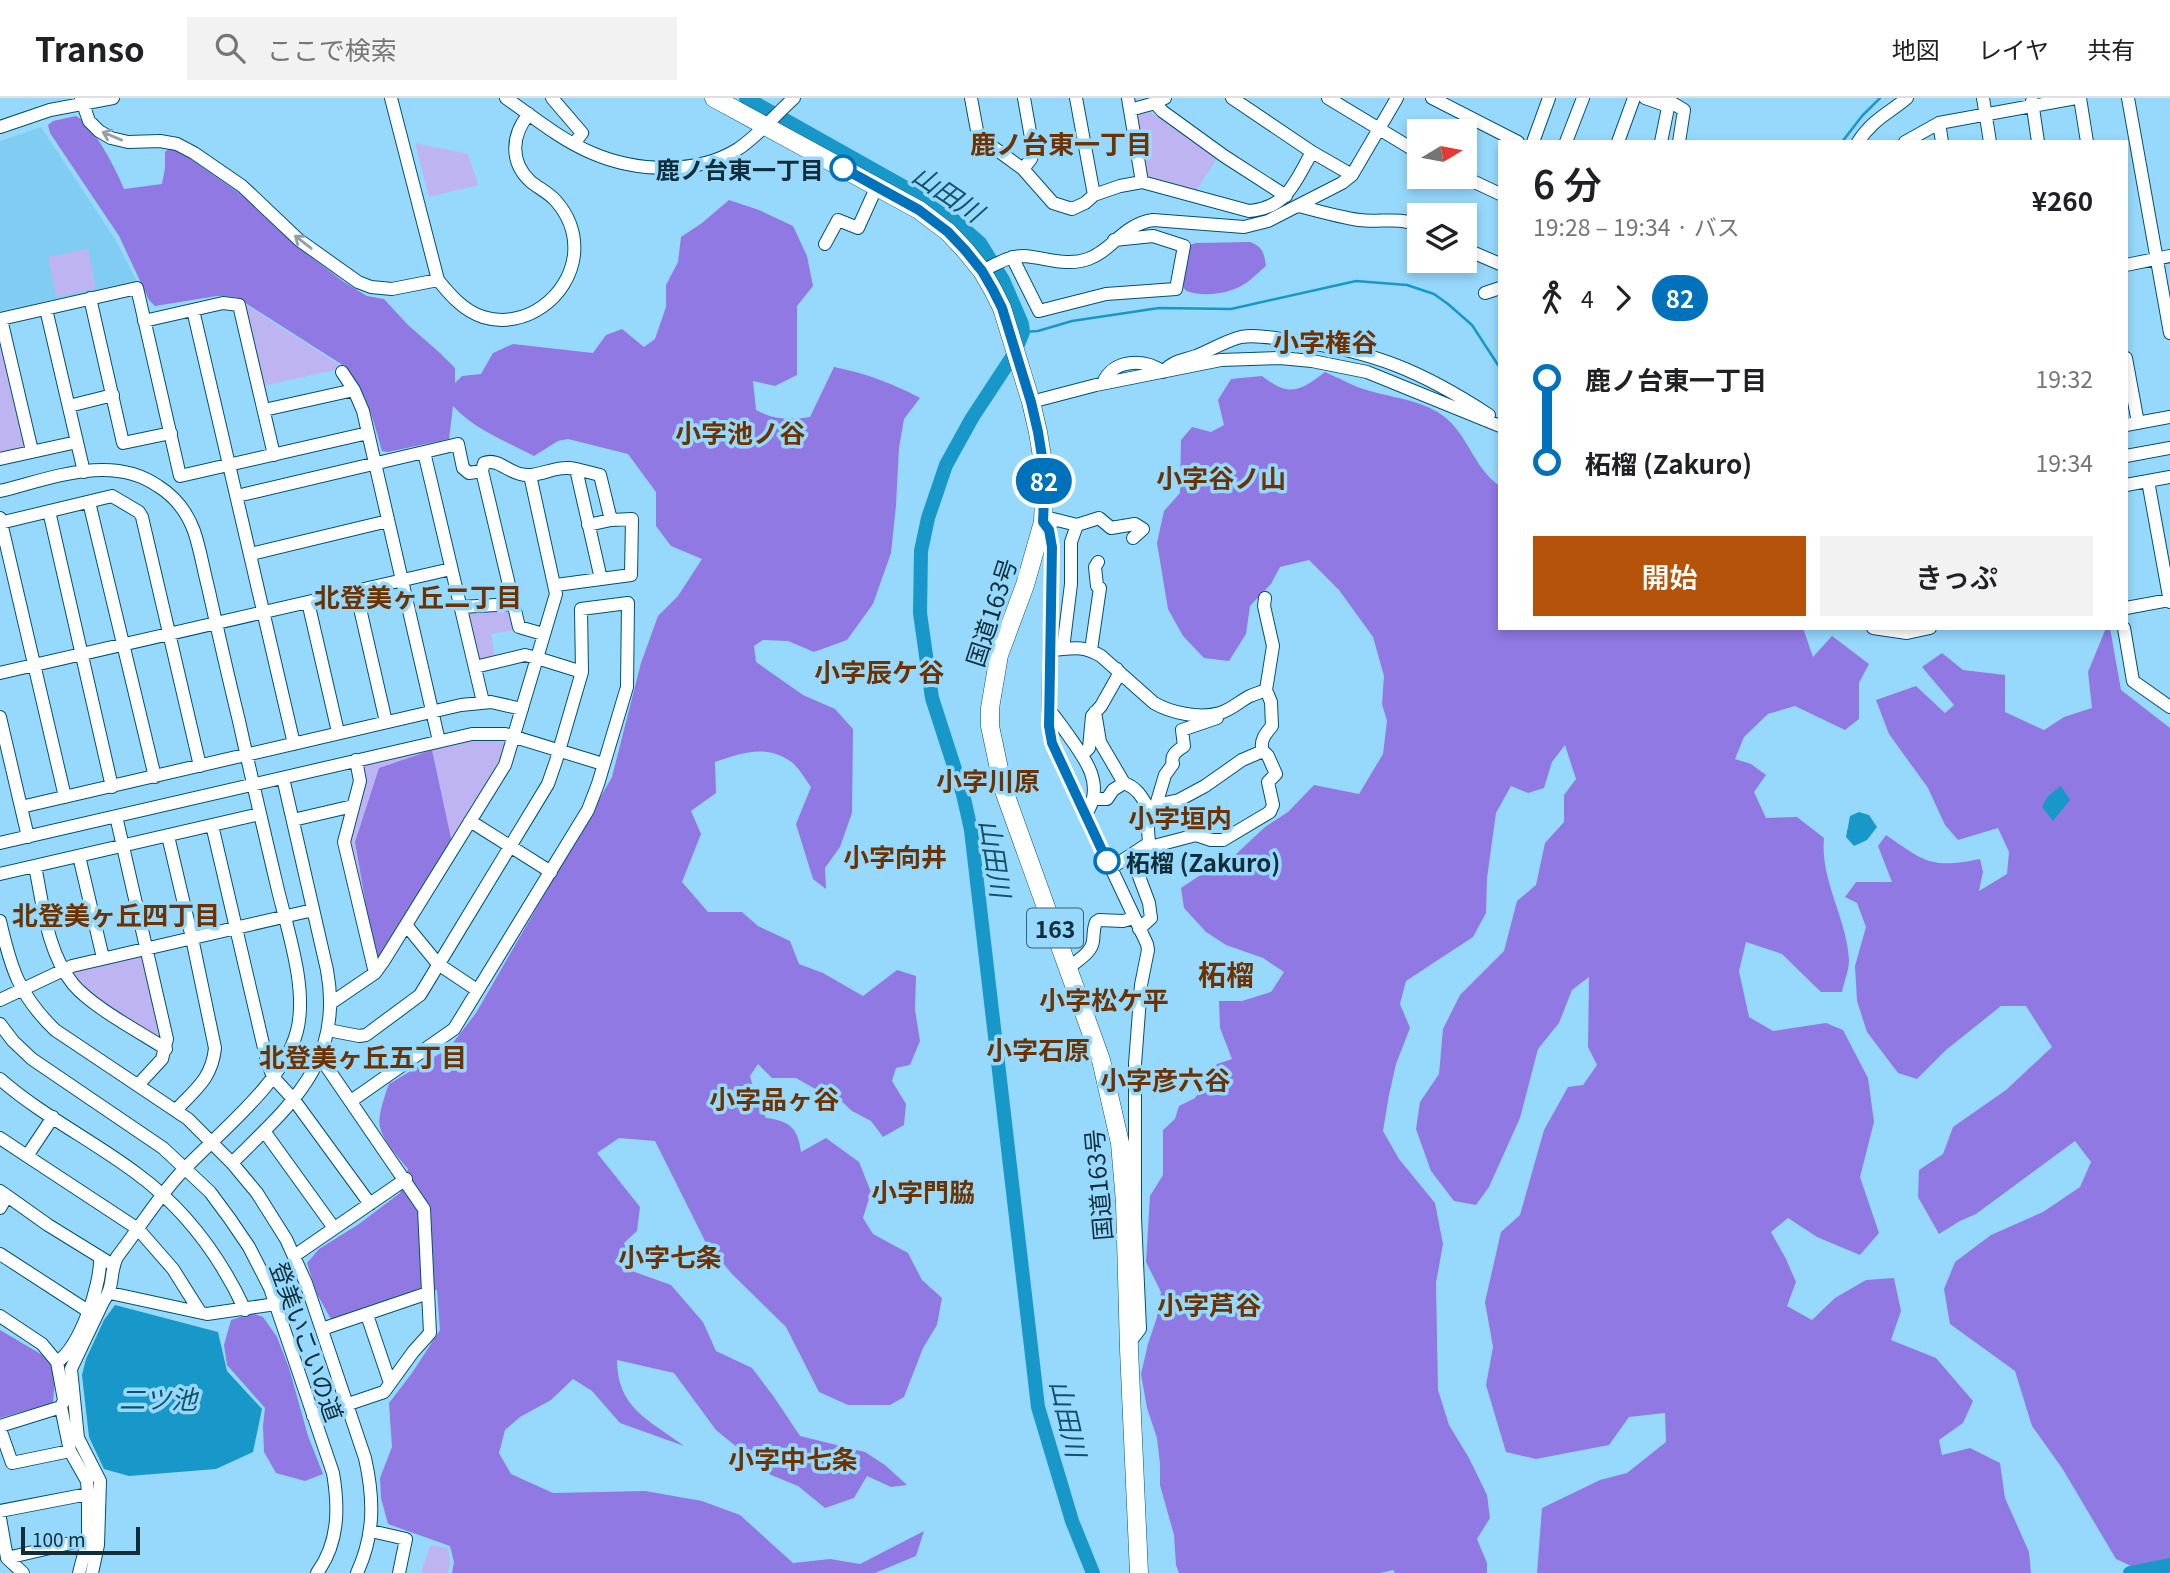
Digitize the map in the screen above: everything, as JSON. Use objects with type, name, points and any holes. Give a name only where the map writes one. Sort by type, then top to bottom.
[{"type":"highway","name":"国道163号","points":[[715,98],[919,210],[948,232],[986,269],[1002,308],[1031,402],[1045,475],[1046,526],[999,655],[990,709],[990,726],[1003,788],[1101,1060],[1120,1143],[1125,1202],[1139,1573]]},
{"type":"street","points":[[0,127],[82,101],[113,98]]},
{"type":"street","points":[[391,98],[438,280],[469,311],[494,319],[520,317],[541,308],[559,292],[571,270],[574,254],[569,221],[556,201],[517,165],[514,146],[518,131],[529,114]]},
{"type":"street","points":[[506,98],[574,144],[610,159],[653,167],[702,164],[728,155],[747,143],[790,102]]},
{"type":"street","points":[[552,98],[582,133],[574,144]]},
{"type":"street","points":[[971,98],[978,135],[1023,169],[1053,203],[1072,209],[1094,195],[1142,182],[1249,211],[1272,207],[1286,196],[1312,152]]},
{"type":"street","points":[[1023,169],[1031,159],[1033,149],[1024,98]]},
{"type":"street","points":[[1076,98],[1094,195]]},
{"type":"street","points":[[1232,98],[1312,152],[1352,175]]},
{"type":"street","points":[[1328,98],[1407,146]]},
{"type":"street","points":[[986,269],[1008,259],[1023,256],[1068,262],[1089,259],[1140,222],[1153,220],[1244,228],[1268,221],[1342,183],[1352,175],[1397,98]]},
{"type":"street","points":[[1432,98],[1514,140]]},
{"type":"street","points":[[1567,140],[1583,98]]},
{"type":"street","points":[[1619,140],[1634,98]]},
{"type":"street","points":[[1645,98],[1669,102],[1684,110],[1679,140]]},
{"type":"street","points":[[1860,140],[1877,119],[1907,98]]},
{"type":"street","points":[[1983,98],[1990,140]]},
{"type":"street","points":[[1909,140],[1939,124],[2032,102],[2078,98],[2087,140]]},
{"type":"street","points":[[2128,98],[2170,333]]},
{"type":"street","points":[[1533,140],[1547,99]]},
{"type":"street","points":[[1142,182],[1129,104],[1160,100],[1162,111],[1286,196]]},
{"type":"street","points":[[82,101],[89,121],[111,138],[128,142],[160,141],[177,144],[194,153],[242,186],[299,240],[358,282],[392,289],[438,280]]},
{"type":"street","points":[[1661,140],[1669,102]]},
{"type":"street","points":[[2032,102],[2038,140]]},
{"type":"street","points":[[1939,124],[1942,140]]},
{"type":"street","points":[[1477,183],[1498,193]]},
{"type":"street","points":[[825,244],[838,220],[858,228],[877,186]]},
{"type":"street","points":[[1298,206],[1360,221],[1407,221]]},
{"type":"street","points":[[1008,259],[1039,311],[1106,294],[1176,289],[1184,246],[1153,236],[1114,240]]},
{"type":"street","points":[[1477,254],[1498,263]]},
{"type":"street","points":[[2128,265],[2170,256]]},
{"type":"street","points":[[32,451],[1,319],[137,288],[180,476],[368,433]]},
{"type":"street","points":[[1485,293],[1498,289]]},
{"type":"street","points":[[90,298],[123,443],[171,433]]},
{"type":"street","points":[[144,321],[223,303],[239,305],[274,455]]},
{"type":"street","points":[[46,309],[84,472]]},
{"type":"street","points":[[193,310],[294,744]]},
{"type":"street","points":[[1163,372],[1171,363],[1197,356],[1242,337],[1314,343],[1356,351],[1396,364],[1495,416]]},
{"type":"street","points":[[1031,402],[1103,383],[1221,360],[1280,358],[1337,365],[1367,372],[1498,425]]},
{"type":"street","points":[[342,372],[363,411],[439,741]]},
{"type":"street","points":[[2128,380],[2132,424],[2170,417]]},
{"type":"street","points":[[1400,385],[1495,416]]},
{"type":"street","points":[[264,410],[354,390]]},
{"type":"street","points":[[69,406],[113,395]]},
{"type":"street","points":[[0,459],[77,442]]},
{"type":"street","points":[[236,496],[458,444],[463,468],[469,473],[482,471]]},
{"type":"street","points":[[2128,456],[2170,448]]},
{"type":"street","points":[[424,452],[482,702]]},
{"type":"street","points":[[544,634],[519,627],[482,471],[484,463],[498,463],[519,474],[530,475],[560,467],[600,475],[611,520]]},
{"type":"street","points":[[576,469],[601,579]]},
{"type":"street","points":[[0,491],[84,472],[116,470],[138,475],[157,485],[174,499],[186,515],[195,533],[299,984],[300,1008],[293,1041],[285,1060],[213,1143],[163,1194],[113,1264],[110,1293],[103,1302],[71,1369],[78,1438],[100,1481],[97,1545],[92,1573]]},
{"type":"street","points":[[331,1003],[375,973],[505,765],[556,594],[530,475]]},
{"type":"street","points":[[2128,485],[2170,477]]},
{"type":"street","points":[[2128,608],[2170,600],[2148,481]]},
{"type":"street","points":[[65,797],[0,521],[112,496],[139,512],[200,766]]},
{"type":"street","points":[[89,502],[155,777]]},
{"type":"street","points":[[49,511],[112,787]]},
{"type":"street","points":[[1056,650],[1052,547],[1046,526],[1053,519],[1077,525],[1099,518],[1111,528],[1135,524],[1143,528],[1133,538]]},
{"type":"street","points":[[556,585],[631,575],[632,519],[588,525]]},
{"type":"street","points":[[251,554],[388,521]]},
{"type":"street","points":[[1077,525],[1071,542],[1071,584],[1056,650],[1048,709],[1052,743],[1147,950],[1141,985],[1135,1064],[1135,1218],[1140,1329],[1130,1342]]},
{"type":"street","points":[[1091,650],[1100,588],[1097,586],[1095,568],[1098,562]]},
{"type":"street","points":[[0,673],[451,569]]},
{"type":"street","points":[[356,591],[386,722]]},
{"type":"street","points":[[1111,868],[1145,846],[1196,835],[1211,840],[1223,840],[1270,812],[1273,804],[1269,782],[1276,774],[1261,747],[1272,726],[1266,690],[1273,646],[1264,606],[1265,598]]},
{"type":"street","points":[[308,602],[338,732]]},
{"type":"street","points":[[328,1030],[366,1035],[420,995],[542,795],[560,751],[582,672],[581,610],[628,603],[627,687],[588,810],[454,1029],[351,1101]]},
{"type":"street","points":[[460,607],[513,604]]},
{"type":"street","points":[[1896,630],[1918,630]]},
{"type":"street","points":[[2124,630],[2133,681],[2170,706]]},
{"type":"street","points":[[1056,650],[1073,647],[1091,650],[1164,709],[1208,715],[1222,713]]},
{"type":"street","points":[[475,667],[526,655],[582,672]]},
{"type":"street","points":[[1083,754],[1089,748],[1091,720],[1118,676],[1117,669]]},
{"type":"street","points":[[1069,968],[1091,947],[1094,942],[1093,929],[1099,920],[1137,924],[1150,918],[1149,903],[1135,863],[1145,846],[1147,816],[1153,808],[1165,775],[1173,764],[1171,760],[1174,753],[1184,746],[1182,730],[1217,718],[1249,697],[1266,690]]},
{"type":"street","points":[[21,807],[338,732],[482,702],[522,709]]},
{"type":"street","points":[[1048,709],[1083,754],[1092,772],[1093,799],[1089,809],[1084,811]]},
{"type":"street","points":[[1095,712],[1100,742],[1124,783],[1138,791],[1153,808]]},
{"type":"street","points":[[0,717],[28,837]]},
{"type":"street","points":[[0,843],[480,733],[514,737],[603,764]]},
{"type":"street","points":[[1153,808],[1179,800],[1205,786],[1242,760],[1263,751]]},
{"type":"street","points":[[356,760],[360,781],[344,842],[375,973]]},
{"type":"street","points":[[0,778],[14,775]]},
{"type":"street","points":[[232,1163],[294,1100],[308,1081],[320,1057],[328,1030],[331,1003],[327,970],[283,778]]},
{"type":"street","points":[[1093,799],[1107,799],[1113,790],[1124,783]]},
{"type":"street","points":[[293,820],[354,806]]},
{"type":"street","points":[[0,874],[260,814]]},
{"type":"street","points":[[116,816],[166,1031],[166,1049],[162,1059],[138,1085]]},
{"type":"street","points":[[470,821],[551,872]]},
{"type":"street","points":[[212,825],[273,1077],[294,1100],[370,1204]]},
{"type":"street","points":[[168,836],[215,1048],[214,1064],[207,1078],[176,1110]]},
{"type":"street","points":[[79,856],[103,958]]},
{"type":"street","points":[[35,866],[53,946],[72,983],[84,995],[166,1049]]},
{"type":"street","points":[[0,1000],[63,969],[313,910]]},
{"type":"street","points":[[0,920],[12,968],[32,1005],[55,1030],[176,1110],[213,1143],[268,1209],[294,1256],[322,1329],[371,1483],[371,1531],[358,1573]]},
{"type":"street","points":[[406,925],[438,964],[477,990]]},
{"type":"street","name":"登美いこいの道","points":[[0,1024],[32,1059],[142,1132],[186,1168],[210,1192],[257,1260],[276,1304],[332,1473],[337,1511],[336,1528],[317,1573]]},
{"type":"street","points":[[313,1416],[384,1392],[430,1333],[424,1209],[320,1057]]},
{"type":"street","points":[[0,1079],[163,1194],[209,1247],[231,1282],[244,1310]]},
{"type":"street","points":[[27,1156],[53,1117]]},
{"type":"street","points":[[264,1132],[334,1228]]},
{"type":"street","points":[[0,1138],[138,1229],[173,1269],[200,1312]]},
{"type":"street","points":[[294,1256],[406,1179]]},
{"type":"street","points":[[0,1208],[4,1193],[48,1225],[113,1264]]},
{"type":"street","points":[[0,1254],[89,1311]]},
{"type":"street","points":[[57,1362],[69,1352],[89,1311],[97,1285],[100,1258]]},
{"type":"street","points":[[110,1293],[215,1314],[276,1304]]},
{"type":"street","points":[[322,1329],[428,1293]]},
{"type":"street","points":[[368,1315],[390,1383]]},
{"type":"street","points":[[0,1316],[42,1344],[57,1362],[64,1400],[61,1407],[70,1451],[87,1481],[88,1539],[79,1573]]},
{"type":"street","points":[[61,1407],[0,1427],[12,1463],[70,1451]]},
{"type":"street","points":[[0,1511],[88,1494]]},
{"type":"street","points":[[0,1518],[7,1558],[23,1573]]},
{"type":"street","points":[[371,1531],[406,1539],[399,1573]]},
{"type":"street","points":[[7,1558],[88,1539]]},
{"type":"shaded area","points":[[1150,112],[1218,157],[1195,192],[1145,182],[1136,113]]},
{"type":"shaded area","points":[[76,116],[97,138],[124,189],[162,184],[165,152],[172,146],[239,193],[299,248],[344,282],[367,296],[384,299],[455,368],[455,383],[462,376],[481,374],[493,353],[513,344],[593,353],[606,335],[622,329],[644,347],[655,339],[666,307],[666,285],[678,262],[681,237],[729,200],[793,226],[807,256],[813,286],[797,306],[797,375],[775,386],[753,381],[756,410],[782,418],[810,417],[834,367],[878,379],[920,398],[904,419],[899,448],[891,553],[873,604],[847,640],[814,652],[788,641],[763,640],[754,646],[756,662],[803,695],[835,709],[853,729],[852,813],[840,847],[825,868],[826,889],[813,879],[796,824],[811,787],[790,761],[762,751],[744,753],[715,762],[716,793],[691,811],[701,834],[682,882],[708,912],[742,912],[758,926],[790,941],[799,964],[823,973],[863,996],[897,970],[916,976],[915,1010],[920,1041],[910,1065],[896,1068],[892,1081],[906,1104],[904,1125],[883,1137],[871,1121],[852,1111],[837,1097],[796,1078],[772,1078],[758,1064],[750,1076],[756,1099],[766,1118],[781,1121],[791,1127],[798,1137],[801,1152],[826,1138],[859,1162],[871,1192],[863,1218],[873,1234],[908,1253],[922,1280],[942,1298],[937,1325],[923,1348],[904,1397],[890,1405],[848,1405],[819,1392],[786,1327],[732,1274],[706,1243],[655,1141],[619,1138],[597,1153],[640,1207],[637,1231],[624,1243],[632,1271],[671,1285],[703,1322],[716,1351],[752,1368],[800,1436],[865,1452],[885,1465],[907,1485],[891,1487],[867,1476],[854,1498],[825,1508],[798,1486],[771,1475],[716,1430],[674,1373],[617,1360],[618,1376],[629,1401],[647,1420],[684,1446],[620,1423],[592,1391],[573,1379],[551,1400],[520,1417],[505,1430],[499,1453],[511,1474],[553,1493],[645,1491],[702,1501],[740,1515],[793,1563],[830,1559],[860,1564],[924,1531],[916,1556],[875,1573],[452,1573],[454,1562],[450,1546],[388,1524],[381,1498],[380,1478],[392,1447],[389,1403],[440,1330],[437,1290],[396,1297],[332,1321],[317,1294],[307,1263],[319,1249],[359,1224],[400,1193],[408,1169],[388,1144],[379,1123],[389,1084],[449,1048],[476,1013],[612,777],[641,663],[658,616],[678,596],[702,559],[671,546],[656,526],[656,492],[628,454],[568,439],[558,441],[534,456],[480,428],[453,406],[449,439],[382,451],[363,393],[341,364],[236,297],[217,296],[155,306],[149,300],[119,236],[50,133],[48,125],[53,121]]},
{"type":"shaded area","points":[[41,127],[115,239],[139,285],[0,314],[0,141]]},
{"type":"shaded area","points":[[415,143],[468,154],[478,185],[429,197]]},
{"type":"shaded area","points":[[1250,242],[1262,251],[1266,266],[1249,281],[1235,289],[1218,293],[1200,294],[1185,290],[1182,284],[1190,245]]},
{"type":"shaded area","points":[[88,249],[96,289],[56,297],[48,257]]},
{"type":"shaded area","points":[[243,303],[344,368],[262,386]]},
{"type":"shaded area","points":[[0,328],[25,447],[0,453]]},
{"type":"shaded area","points":[[1325,372],[1358,387],[1434,410],[1451,422],[1458,431],[1483,470],[1498,484],[1498,630],[1804,630],[1813,657],[1832,636],[1869,664],[1859,683],[1859,719],[1845,730],[1795,706],[1768,714],[1744,737],[1735,759],[1751,764],[1766,775],[1754,792],[1766,818],[1797,817],[1824,838],[1826,869],[1844,929],[1849,960],[1842,992],[1821,992],[1782,954],[1746,942],[1739,971],[1749,1017],[1773,1031],[1826,1023],[1843,1030],[1868,1078],[1874,1122],[1860,1177],[1879,1233],[1860,1255],[1817,1237],[1788,1218],[1771,1232],[1796,1282],[1787,1306],[1812,1320],[1835,1298],[1866,1280],[1894,1278],[1901,1311],[1891,1340],[1936,1358],[1973,1401],[1963,1423],[1939,1440],[1942,1455],[1970,1448],[2000,1463],[2005,1498],[2029,1552],[2031,1573],[1537,1573],[1542,1508],[1600,1480],[1627,1473],[1666,1442],[1665,1413],[1629,1417],[1609,1445],[1536,1459],[1506,1452],[1486,1385],[1493,1347],[1485,1302],[1501,1232],[1520,1215],[1544,1130],[1568,1087],[1583,1085],[1597,1065],[1588,1047],[1589,977],[1572,990],[1559,1023],[1538,1049],[1520,1118],[1489,1187],[1476,1205],[1454,1201],[1431,1171],[1416,1129],[1420,1102],[1439,1074],[1443,1029],[1460,995],[1504,951],[1517,901],[1536,885],[1545,843],[1564,822],[1564,795],[1576,779],[1565,745],[1552,762],[1544,788],[1528,793],[1511,786],[1496,813],[1487,878],[1486,913],[1473,937],[1406,981],[1400,1004],[1410,1028],[1396,1064],[1383,1131],[1399,1159],[1435,1203],[1443,1244],[1436,1283],[1438,1390],[1449,1425],[1487,1495],[1490,1518],[1477,1539],[1487,1563],[1487,1573],[1395,1573],[1393,1570],[1381,1573],[1179,1573],[1174,1535],[1160,1485],[1157,1438],[1147,1408],[1141,1374],[1161,1292],[1146,1262],[1150,1196],[1163,1175],[1163,1130],[1175,1119],[1179,1106],[1195,1098],[1217,1064],[1232,1059],[1220,1028],[1219,1001],[1242,1001],[1271,992],[1284,972],[1263,958],[1226,945],[1206,932],[1184,908],[1181,888],[1205,872],[1232,870],[1234,856],[1265,827],[1288,812],[1314,785],[1359,794],[1383,754],[1387,721],[1382,704],[1384,676],[1373,637],[1339,590],[1309,560],[1280,567],[1271,584],[1250,606],[1246,634],[1229,661],[1204,658],[1183,636],[1168,609],[1157,543],[1164,511],[1180,493],[1181,440],[1192,427],[1211,432],[1224,425],[1218,400],[1231,379],[1262,376],[1287,389],[1301,388]]},
{"type":"shaded area","points":[[508,607],[515,630],[491,634],[495,657],[481,660],[466,614],[469,609]]},
{"type":"shaded area","points":[[2105,630],[2110,630],[2121,690],[2170,728],[2170,1573],[2146,1573],[2116,1559],[2062,1468],[2032,1426],[2015,1371],[1950,1324],[1944,1289],[1955,1262],[1991,1235],[2043,1212],[2080,1187],[2091,1162],[2075,1141],[1976,1214],[1939,1234],[1918,1197],[1919,1170],[1943,1154],[1953,1127],[2006,1090],[2052,1047],[2026,1006],[2001,1006],[1946,1050],[1917,1079],[1898,1073],[1867,1032],[1857,1001],[1855,966],[1866,927],[1857,903],[1845,897],[1856,882],[1892,882],[1878,846],[1886,835],[1910,852],[1929,861],[1950,863],[1980,859],[1983,872],[1979,891],[2007,874],[2009,852],[1998,828],[1958,840],[1945,825],[1928,788],[1889,734],[1876,700],[1916,686],[1945,713],[1954,705],[1922,667],[1942,653],[1963,670],[2005,675],[2005,712],[2044,730],[2064,717],[2092,708],[2088,672]]},
{"type":"shaded area","points":[[481,739],[503,742],[506,746],[502,763],[452,843],[379,768],[355,842],[375,957],[349,845],[362,771],[365,765]]},
{"type":"shaded area","points":[[432,750],[452,843],[381,959],[375,957],[355,842],[379,768]]},
{"type":"shaded area","points":[[141,954],[145,957],[164,1037],[158,1040],[84,989],[71,975],[73,968]]},
{"type":"shaded area","points":[[252,1313],[263,1317],[277,1337],[289,1368],[308,1436],[323,1474],[305,1481],[276,1473],[264,1452],[265,1408],[227,1365],[224,1345],[231,1320]]},
{"type":"shaded area","points":[[0,1330],[56,1363],[53,1403],[0,1418]]},
{"type":"shaded area","points":[[430,1545],[448,1548],[448,1573],[421,1573]]},
{"type":"water","points":[[2061,786],[2070,800],[2053,821],[2042,807],[2048,796]]},
{"type":"water","points":[[1859,812],[1869,815],[1877,827],[1867,840],[1854,846],[1846,837],[1850,816]]},
{"type":"water","name":"二ツ池","points":[[115,1305],[218,1332],[227,1371],[262,1409],[253,1452],[216,1469],[129,1476],[104,1469],[89,1437],[82,1375],[86,1359],[104,1320]]},
{"type":"waterway","name":"山田川","points":[[746,98],[917,194],[947,214],[980,243],[1003,280],[1022,324],[1023,332],[1014,354],[972,418],[946,465],[928,518],[921,551],[920,613],[932,698],[963,794],[971,830],[1038,1407],[1072,1521],[1093,1573]]},
{"type":"waterway","points":[[1844,140],[1880,98]]},
{"type":"waterway","points":[[1023,332],[1038,331],[1072,321],[1159,308],[1231,309],[1356,281],[1407,285],[1434,294],[1472,325],[1498,365]]},
{"type":"waterway","points":[[2130,1573],[2170,1565]]},
{"type":"bus line","name":"82","points":[[843,168],[919,210],[948,232],[982,271],[1002,308],[1031,402],[1045,475],[1043,522],[1049,530],[1052,547],[1048,709],[1052,743],[1107,861]]},
{"type":"place","name":"鹿ノ台東一丁目","points":[[843,168]]},
{"type":"place","name":"柘榴 (Zakuro)","points":[[1107,861]]},
{"type":"district","name":"鹿ノ台東一丁目","points":[[1061,142]]},
{"type":"district","name":"小字権谷","points":[[1325,340]]},
{"type":"district","name":"小字池ノ谷","points":[[740,431]]},
{"type":"district","name":"小字谷ノ山","points":[[1221,476]]},
{"type":"district","name":"北登美ヶ丘二丁目","points":[[418,595]]},
{"type":"district","name":"小字辰ケ谷","points":[[879,670]]},
{"type":"district","name":"小字川原","points":[[988,779]]},
{"type":"district","name":"小字垣内","points":[[1180,816]]},
{"type":"district","name":"小字向井","points":[[895,855]]},
{"type":"district","name":"北登美ヶ丘四丁目","points":[[116,913]]},
{"type":"district","name":"柘榴","points":[[1226,973]]},
{"type":"district","name":"小字松ケ平","points":[[1104,998]]},
{"type":"district","name":"小字石原","points":[[1038,1048]]},
{"type":"district","name":"北登美ヶ丘五丁目","points":[[363,1055]]},
{"type":"district","name":"小字彦六谷","points":[[1165,1078]]},
{"type":"district","name":"小字品ヶ谷","points":[[774,1097]]},
{"type":"district","name":"小字門脇","points":[[923,1190]]},
{"type":"district","name":"小字七条","points":[[670,1255]]},
{"type":"district","name":"小字芦谷","points":[[1209,1303]]},
{"type":"district","name":"小字中七条","points":[[793,1457]]}]
